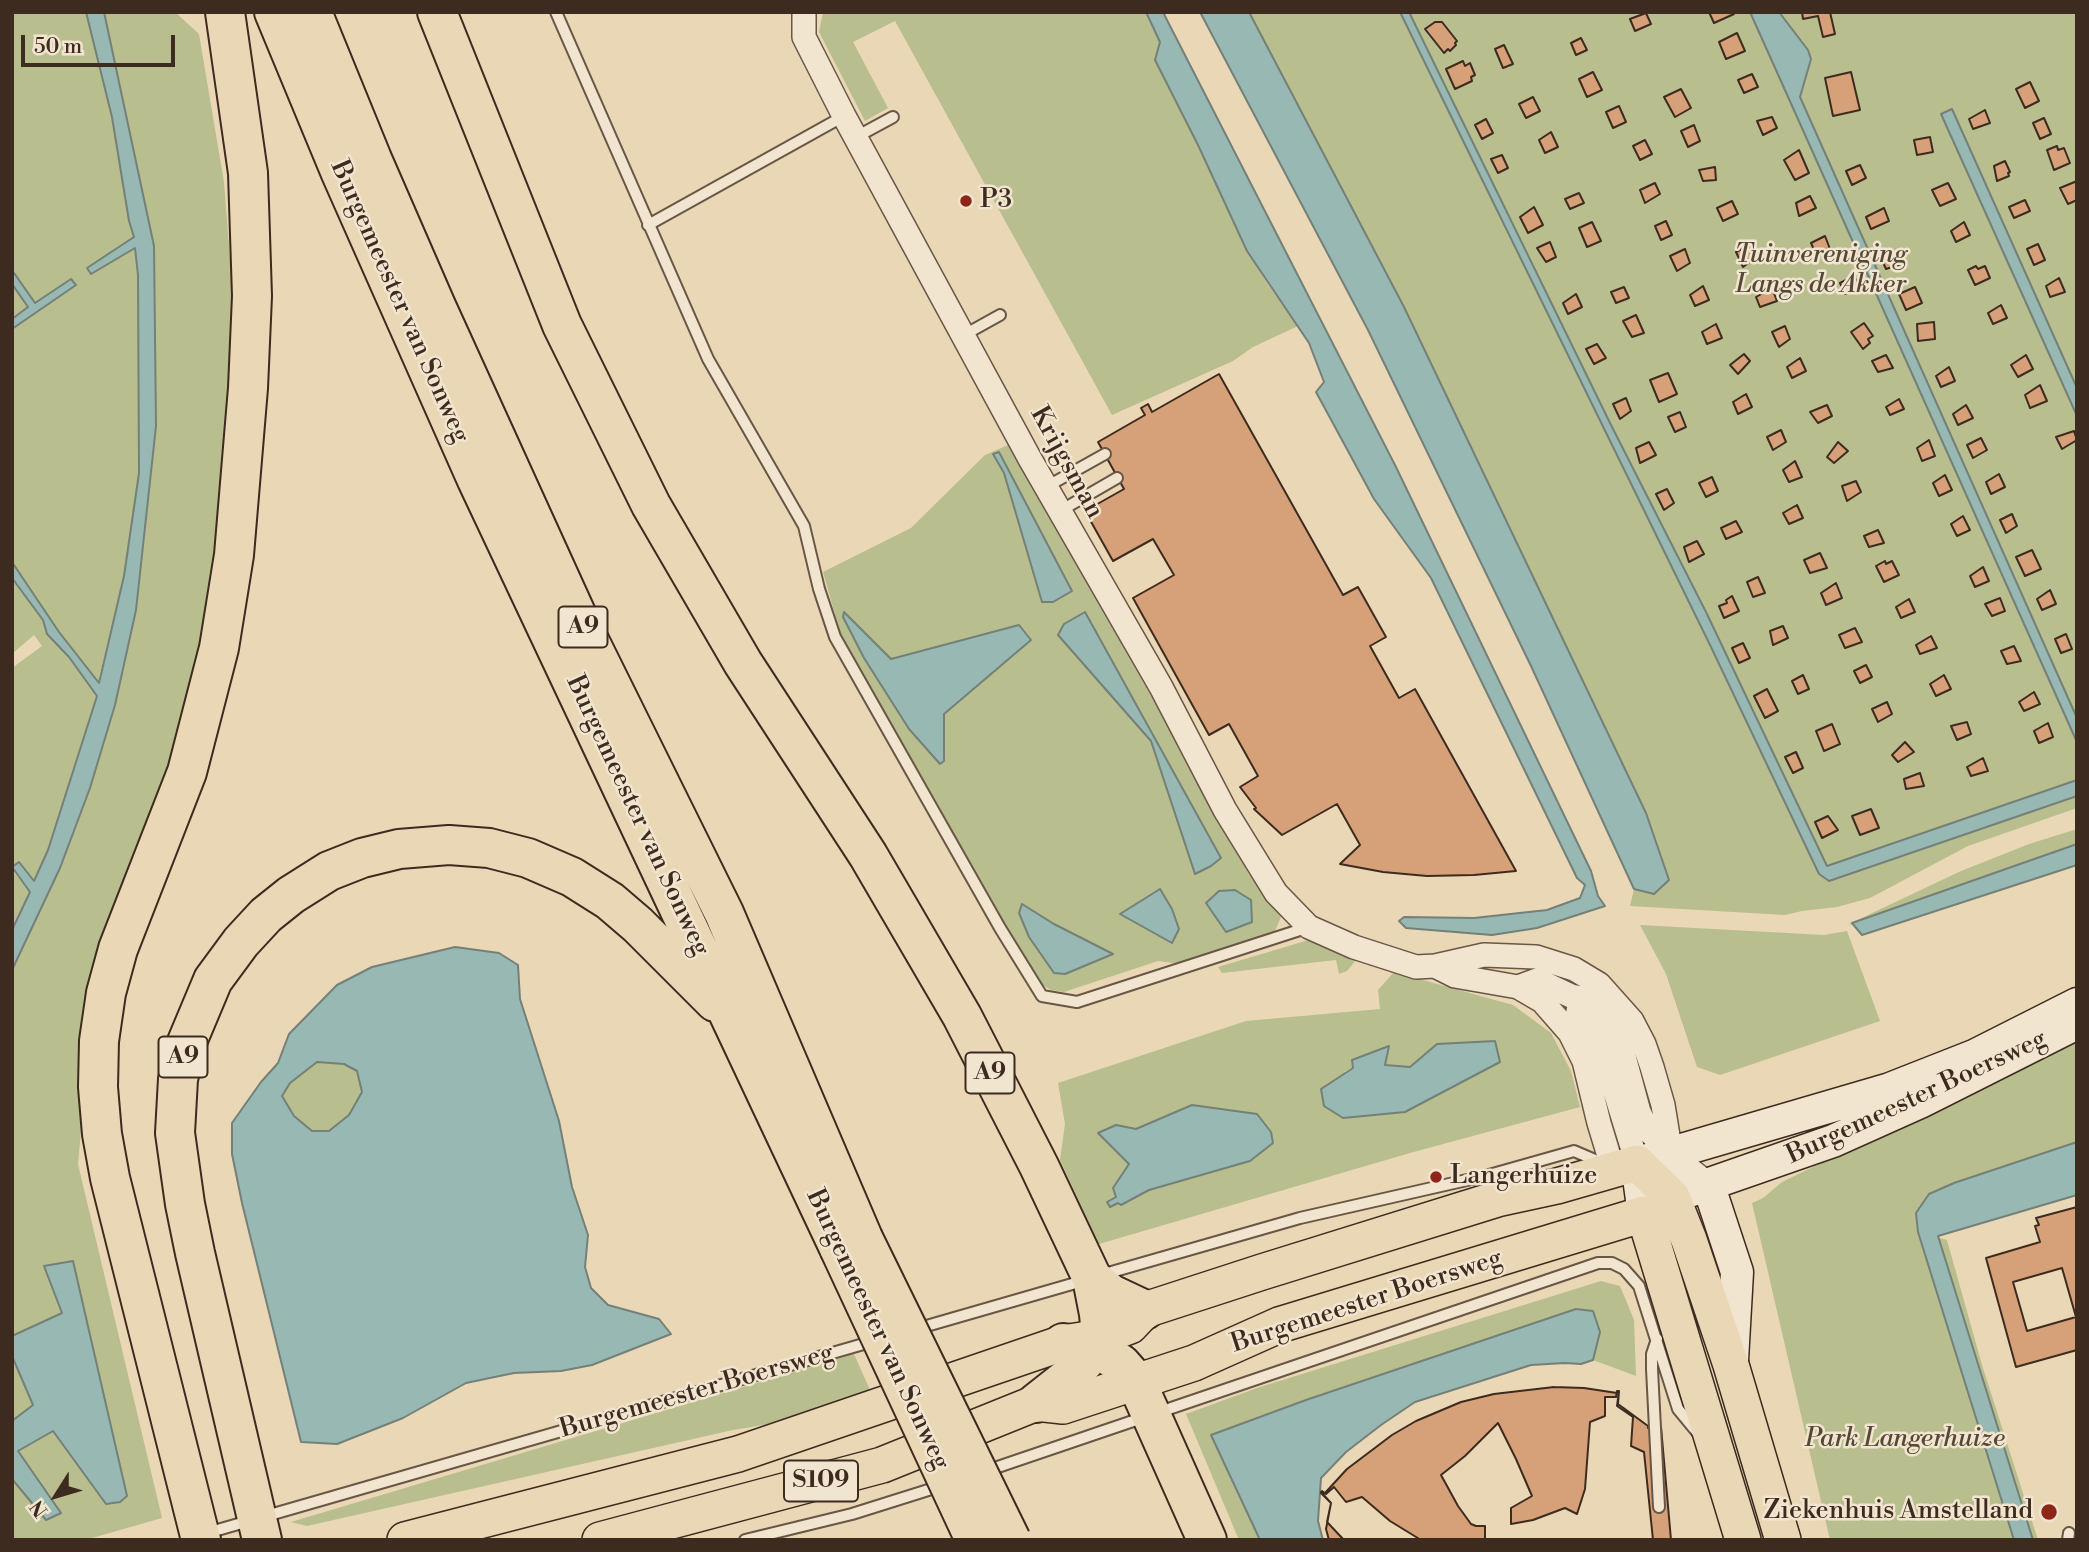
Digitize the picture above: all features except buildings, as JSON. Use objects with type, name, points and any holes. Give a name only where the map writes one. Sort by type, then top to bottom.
[{"type":"highway","points":[[198,1538],[110,1178],[102,1134],[99,1041],[109,982],[118,949],[187,772],[219,648],[234,555],[248,388],[252,296],[248,173],[225,12]]},
{"type":"highway","name":"Burgemeester van Sonweg","points":[[274,12],[340,171],[477,480],[731,1018],[1010,1540]]},
{"type":"highway","name":"Burgemeester van Sonweg","points":[[312,12],[447,331],[578,618],[724,913],[851,1243],[975,1540]]},
{"type":"highway","name":"A9","points":[[437,12],[562,325],[651,505],[743,663],[869,855],[962,1016],[1039,1166],[1093,1278],[1098,1297],[1087,1342]]},
{"type":"highway","name":"A9","points":[[262,1534],[195,1252],[175,1133],[178,1080],[197,1013],[213,980],[241,942],[266,915],[291,895],[329,871],[362,858],[399,849],[449,845],[489,848],[528,858],[572,877],[610,901],[638,925],[731,1018]]},
{"type":"highway","name":"A9","points":[[1093,1278],[1111,1294],[1156,1306]]},
{"type":"highway","points":[[1035,1403],[1074,1373],[1087,1342],[1121,1364],[1136,1381],[1207,1540]]},
{"type":"main road","points":[[1625,1166],[1689,1240],[1731,1365],[1783,1540]]},
{"type":"main road","name":"Burgemeester Boersweg","points":[[405,1540],[738,1454],[1087,1342],[1130,1326],[1156,1306],[1485,1202],[1557,1186],[1625,1166]]},
{"type":"main road","points":[[1658,1205],[1655,1269],[1720,1459],[1743,1540]]},
{"type":"main road","name":"Burgemeester Boersweg","points":[[600,1540],[882,1465],[1035,1403],[1063,1406],[1194,1363],[1279,1325],[1658,1205]]},
{"type":"street","name":"Krijgsman","points":[[804,12],[804,37],[844,116],[1046,487],[1161,687],[1224,810],[1276,893],[1309,927],[1354,947],[1416,967],[1435,966],[1484,955],[1536,957],[1554,961],[1599,984],[1606,1007]]},
{"type":"street","name":"Krijgsman","points":[[1435,966],[1455,976],[1518,987],[1542,1002],[1570,1033],[1584,1062],[1599,1123],[1625,1166]]},
{"type":"street","name":"Krijgsman","points":[[1518,987],[1537,980],[1606,1007],[1632,1021],[1644,1044],[1663,1105],[1671,1154],[1658,1205]]},
{"type":"street","points":[[1565,993],[1586,1020],[1602,1049],[1625,1166]]},
{"type":"street","name":"Burgemeester Boersweg","points":[[1625,1166],[1890,1089],[1974,1056],[2077,1004]]},
{"type":"street","name":"Burgemeester Boersweg","points":[[1658,1205],[1707,1184],[1833,1141],[1920,1102],[2077,1023]]},
{"type":"street","points":[[1671,1154],[1707,1184],[1737,1272],[1731,1365]]},
{"type":"lane","points":[[556,12],[708,359],[804,526],[818,589],[835,637],[1000,928],[1042,996],[1077,1002],[1309,927]]},
{"type":"lane","points":[[648,225],[844,116]]},
{"type":"lane","points":[[856,137],[893,117]]},
{"type":"lane","points":[[964,335],[1000,315]]},
{"type":"lane","points":[[1046,487],[1105,454]]},
{"type":"lane","points":[[1060,510],[1117,478]]},
{"type":"lane","points":[[1557,1018],[1555,1009],[1565,993],[1568,979],[1582,974]]},
{"type":"lane","points":[[900,1334],[1300,1218],[1489,1175],[1574,1151],[1625,1166]]},
{"type":"lane","name":"Burgemeester Boersweg","points":[[745,1540],[876,1507],[1598,1263],[1612,1264],[1624,1269],[1639,1286],[1657,1340]]},
{"type":"lane","points":[[1658,1307],[1661,1333],[1652,1354],[1652,1362],[1659,1507]]},
{"type":"lane","name":"Burgemeester Boersweg","points":[[198,1538],[262,1534],[887,1337]]},
{"type":"lane","points":[[1657,1340],[1678,1409],[1720,1459]]},
{"type":"green space","points":[[12,12],[86,12],[112,117],[134,237],[138,275],[139,473],[124,576],[99,684],[59,632],[12,562]]},
{"type":"green space","points":[[104,12],[175,12],[199,34],[224,182],[233,297],[229,435],[218,547],[200,658],[169,768],[94,989],[78,1164],[162,1518],[85,1540],[12,1540],[12,1479],[61,1513],[18,1451],[53,1431],[106,1504],[127,1496],[73,1261],[63,1313],[12,1336],[12,970],[60,868],[90,788],[115,705],[136,610],[156,426],[154,246]]},
{"type":"green space","points":[[823,12],[1146,12],[1160,42],[1155,60],[1247,251],[1298,326],[1253,347],[1233,361],[1112,415],[895,21],[853,42],[888,108],[865,121],[819,32]]},
{"type":"green space","name":"Tuinvereniging Langs de Akker","points":[[1249,12],[1404,12],[1657,520],[1409,12],[2077,12],[2077,808],[1968,846],[1870,898],[1837,907],[1785,915],[1630,906],[1634,889],[1654,894],[1669,880],[1646,813],[1404,307]]},
{"type":"green space","points":[[1008,445],[1232,838],[1248,873],[1269,896],[1281,917],[1274,933],[1179,964],[1158,961],[1064,992],[1051,990],[1039,983],[851,653],[840,632],[823,572],[911,528],[985,455]],"holes":[[[1004,473],[1071,590],[1053,602],[1042,602]],[[844,612],[891,659],[1018,625],[1031,640],[944,714],[944,760],[909,729],[864,658],[843,617]],[[1085,613],[1221,857],[1211,866],[1196,873],[1151,741],[1058,635]]]},
{"type":"green space","points":[[12,578],[43,620],[47,634],[69,657],[97,696],[48,850],[33,881],[19,862],[12,867],[12,668],[42,646],[34,635],[12,654]]},
{"type":"green space","points":[[2077,829],[2077,854],[1858,926],[1849,924],[1961,871],[2029,844]]},
{"type":"green space","points":[[12,870],[30,892],[12,930]]},
{"type":"green space","points":[[1640,925],[1824,935],[1847,931],[1880,1021],[1720,1075],[1697,1067],[1666,974]]},
{"type":"green space","points":[[1312,939],[1356,960],[1347,971],[1339,974],[1336,960],[1222,973],[1218,967]]},
{"type":"green space","points":[[1394,972],[1513,1005],[1551,1033],[1571,1071],[1580,1107],[1410,1153],[1099,1244],[1060,1160],[1065,1124],[1058,1083],[1246,1021],[1380,1009],[1378,990]],"holes":[[[1437,1044],[1405,1112],[1344,1072],[1388,1047],[1385,1065],[1410,1067]],[[1157,1120],[1149,1190],[1121,1205],[1113,1188],[1129,1164],[1116,1125],[1136,1129]]]},
{"type":"green space","name":"Park Langerhuize","points":[[2077,1032],[2077,1142],[1954,1183],[1919,1232],[1947,1240],[1982,1365],[2038,1540],[1830,1540],[1752,1203],[1763,1198],[1782,1182],[1958,1096]]},
{"type":"green space","points":[[317,1062],[344,1064],[358,1071],[362,1092],[349,1115],[329,1131],[312,1131],[294,1116],[282,1096],[290,1083]]},
{"type":"green space","points":[[1601,1281],[1620,1286],[1634,1320],[1636,1376],[1593,1360],[1600,1332],[1510,1333],[1306,1400],[1212,1435],[1260,1540],[1239,1540],[1186,1414],[1257,1388]]},
{"type":"green space","points":[[854,1354],[874,1399],[818,1416],[733,1430],[307,1526],[291,1522]]},
{"type":"green space","points":[[12,1356],[34,1405],[12,1421]]},
{"type":"water","points":[[86,12],[104,12],[154,246],[156,426],[136,610],[115,705],[90,788],[60,868],[12,970],[12,930],[30,892],[12,867],[19,862],[34,881],[48,850],[97,696],[69,657],[47,634],[43,620],[12,578],[12,562],[59,632],[99,683],[124,576],[139,473],[138,275],[135,248],[91,274],[87,268],[134,237],[112,117]]},
{"type":"water","points":[[1146,12],[1163,12],[1395,465],[1591,871],[1598,896],[1605,906],[1537,928],[1492,935],[1406,928],[1399,921],[1404,917],[1474,918],[1547,910],[1580,898],[1585,885],[1577,878],[1431,578],[1374,499],[1316,392],[1324,382],[1309,343],[1247,251],[1155,60],[1160,42]]},
{"type":"water","points":[[1200,12],[1249,12],[1404,307],[1646,813],[1669,880],[1654,894],[1634,889],[1531,666],[1368,330]]},
{"type":"water","points":[[1400,12],[1409,12],[1611,425],[1706,612],[1827,866],[2077,780],[2077,796],[1829,881],[1819,874],[1711,647]]},
{"type":"water","points":[[1750,12],[1779,12],[1808,50],[1811,59],[1800,97],[2077,718],[2076,740]]},
{"type":"water","points":[[1952,109],[2077,388],[2077,416],[1941,114]]},
{"type":"water","points":[[12,270],[35,303],[71,279],[76,285],[12,329],[12,319],[28,307],[12,284]]},
{"type":"water","points":[[999,452],[1072,591],[1053,602],[1042,602],[1004,473],[993,454]]},
{"type":"water","points":[[844,612],[891,659],[1019,625],[1031,640],[944,714],[944,761],[940,764],[909,729],[864,658],[843,617]]},
{"type":"water","points":[[1085,612],[1221,858],[1195,874],[1151,741],[1058,635],[1064,624]]},
{"type":"water","points":[[2077,844],[2077,865],[1862,935],[1852,923]]},
{"type":"water","points":[[1160,889],[1172,909],[1179,929],[1172,943],[1120,914]]},
{"type":"water","points":[[1235,890],[1251,900],[1252,922],[1226,932],[1206,903],[1219,891]]},
{"type":"water","points":[[1022,904],[1054,924],[1113,954],[1065,974],[1054,973],[1029,937],[1019,913]]},
{"type":"water","points":[[455,947],[499,953],[518,965],[520,999],[559,1121],[572,1187],[588,1235],[585,1267],[591,1288],[608,1305],[659,1319],[671,1334],[592,1365],[561,1371],[514,1373],[466,1383],[403,1418],[337,1444],[301,1442],[242,1203],[232,1154],[232,1123],[278,1063],[289,1034],[337,985],[372,967]],"holes":[[[317,1062],[344,1064],[357,1071],[362,1092],[349,1115],[329,1131],[312,1131],[294,1116],[282,1096],[290,1083]]]},
{"type":"water","points":[[1495,1041],[1500,1062],[1405,1112],[1343,1118],[1324,1106],[1321,1089],[1353,1068],[1352,1060],[1389,1046],[1385,1065],[1410,1067],[1437,1044]]},
{"type":"water","points":[[1192,1105],[1257,1114],[1271,1132],[1273,1143],[1250,1161],[1149,1190],[1121,1205],[1118,1203],[1110,1207],[1107,1202],[1116,1197],[1113,1188],[1129,1164],[1098,1133],[1116,1125],[1136,1129]]},
{"type":"water","points":[[2077,1142],[2077,1195],[1938,1236],[2033,1540],[2014,1540],[1918,1232],[1916,1213],[1929,1194]]},
{"type":"water","points":[[73,1261],[127,1496],[120,1502],[106,1504],[53,1431],[18,1451],[61,1513],[46,1520],[12,1479],[12,1421],[33,1405],[12,1356],[12,1336],[62,1313],[44,1266]]},
{"type":"water","points":[[1576,1309],[1593,1311],[1600,1332],[1593,1360],[1581,1364],[1531,1365],[1415,1402],[1346,1452],[1321,1478],[1318,1521],[1323,1540],[1260,1540],[1211,1435]]},
{"type":"place","name":"P3","points":[[966,201]]},
{"type":"place","name":"Langerhuize","points":[[1436,1177]]},
{"type":"place","name":"Ziekenhuis Amstelland","points":[[2049,1512]]}]
